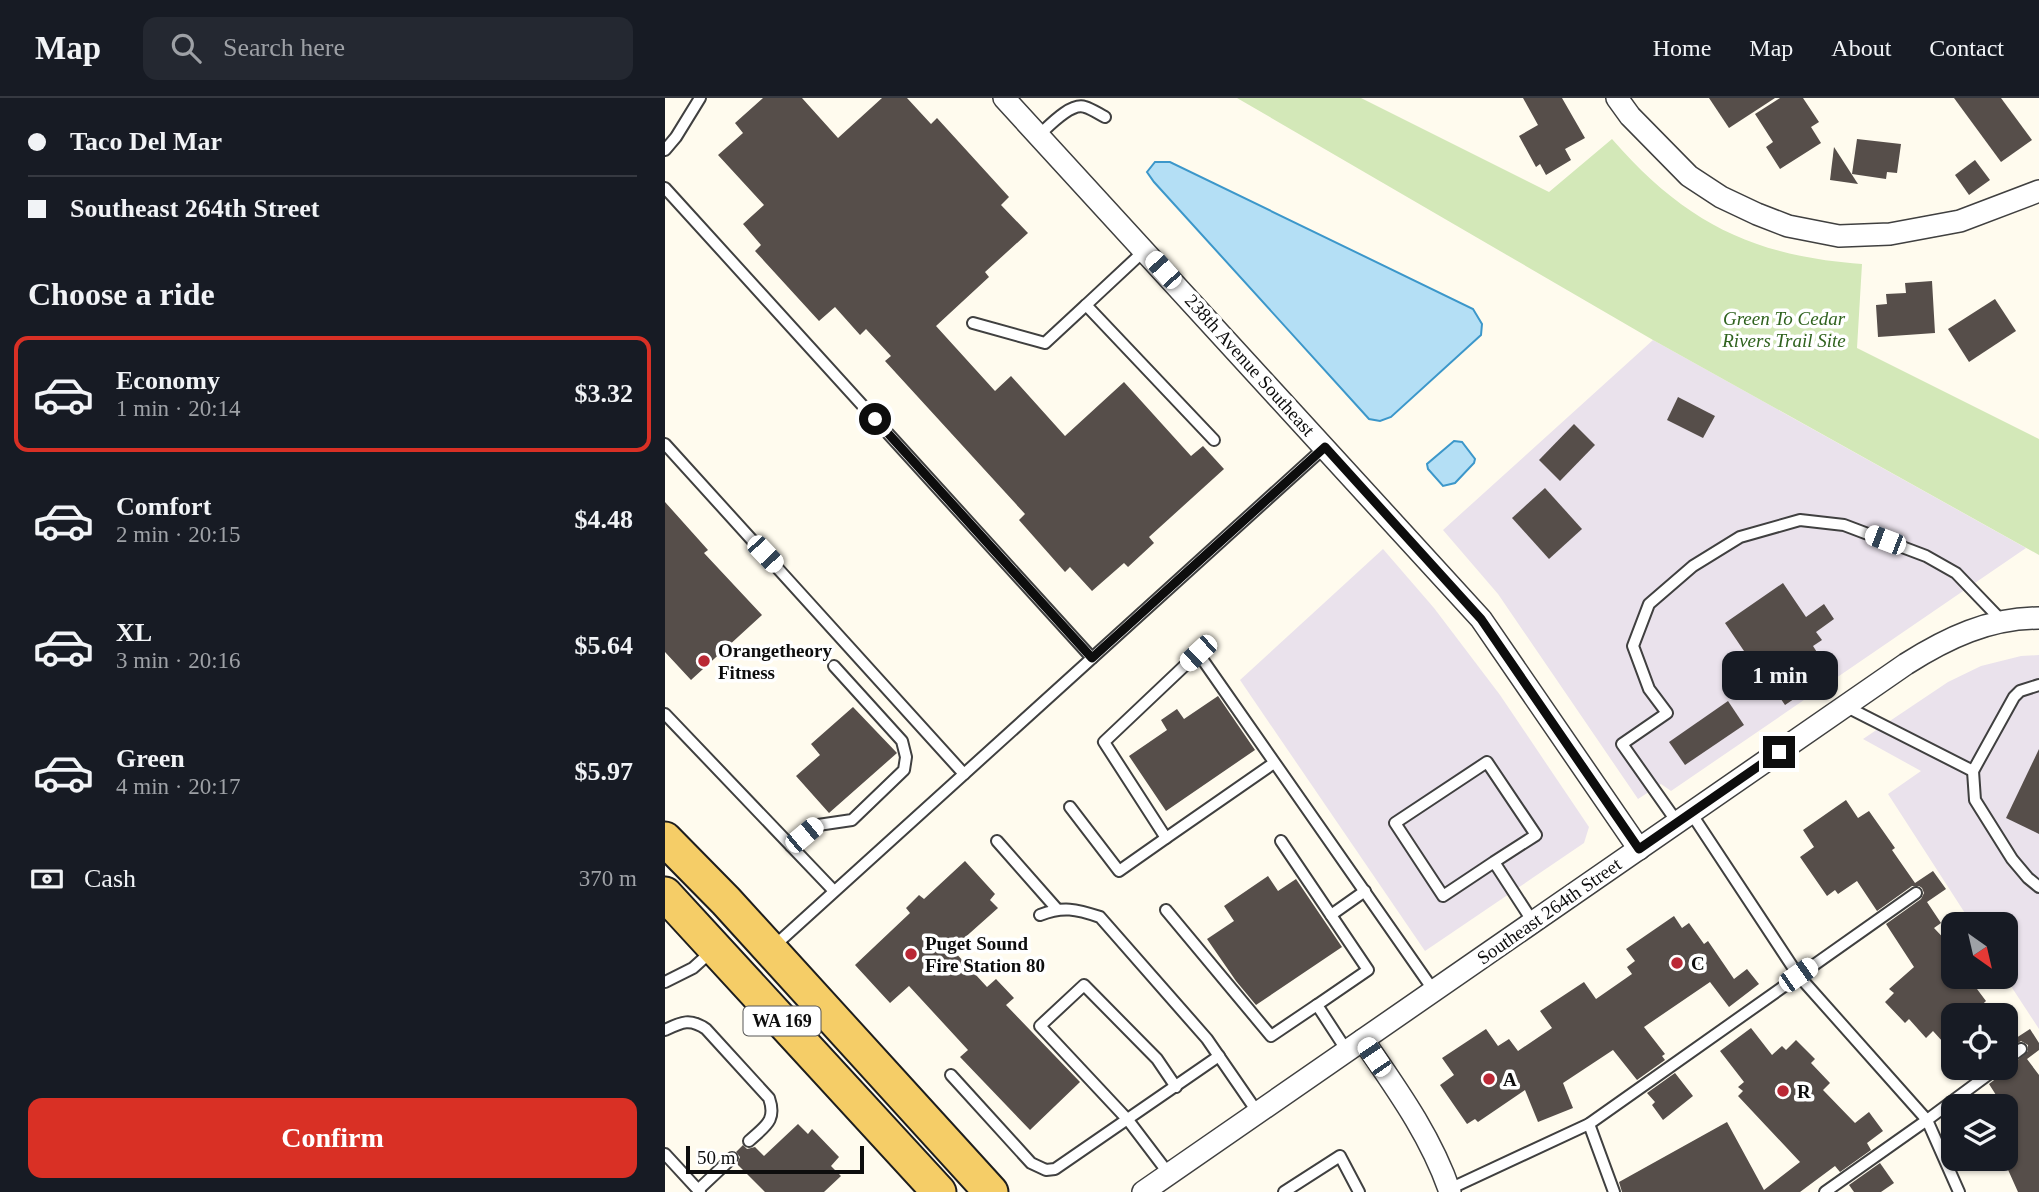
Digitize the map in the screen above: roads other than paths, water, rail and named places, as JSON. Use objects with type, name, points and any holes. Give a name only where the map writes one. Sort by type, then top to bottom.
[{"type":"main road","name":"WA 169","points":[[667,842],[726,901],[991,1192]]},
{"type":"main road","name":"WA 169","points":[[665,894],[939,1192]]},
{"type":"street","name":"238th Avenue Southeast","points":[[1004,98],[1481,619],[1639,849]]},
{"type":"street","points":[[1617,98],[1630,116],[1689,176],[1721,197],[1757,215],[1788,226],[1839,236],[1890,234],[1960,221],[2039,191]]},
{"type":"street","name":"Southeast 264th Street","points":[[1143,1192],[1845,706],[1939,644],[1978,626],[2039,618]]},
{"type":"street","points":[[1355,1045],[1410,1110],[1428,1141],[1447,1191]]},
{"type":"lane","points":[[665,150],[700,98]]},
{"type":"lane","points":[[1039,135],[1066,111],[1080,106],[1105,117]]},
{"type":"lane","points":[[665,188],[1092,658]]},
{"type":"lane","points":[[973,323],[1045,343],[1145,250]]},
{"type":"lane","points":[[1086,305],[1214,440]]},
{"type":"lane","points":[[665,444],[964,774]]},
{"type":"lane","points":[[770,950],[1325,447]]},
{"type":"lane","points":[[1959,1192],[1927,1120],[1798,975],[1684,817],[1622,744],[1667,713],[1649,688],[1633,646],[1649,604],[1693,566],[1740,537],[1800,520],[1844,525],[1926,556],[1956,573],[2003,622]]},
{"type":"lane","points":[[1166,838],[1104,742],[1198,653],[1434,991]]},
{"type":"lane","points":[[791,846],[817,824],[852,820],[904,770],[906,757],[902,741],[835,666]]},
{"type":"lane","points":[[2039,685],[2020,691],[2014,697],[1973,771],[1975,800],[2012,859],[2039,887]]},
{"type":"lane","points":[[1845,706],[1973,771]]},
{"type":"lane","points":[[665,714],[834,891]]},
{"type":"lane","points":[[1487,762],[1536,835],[1494,862],[1443,896],[1395,823],[1487,762]]},
{"type":"lane","points":[[1070,807],[1119,871],[1274,763]]},
{"type":"lane","points":[[997,841],[1056,908]]},
{"type":"lane","points":[[1166,910],[1271,1036],[1368,970],[1281,841]]},
{"type":"lane","points":[[1494,862],[1533,922]]},
{"type":"lane","points":[[1331,915],[1365,891]]},
{"type":"lane","points":[[1447,1191],[1589,1124],[1916,893]]},
{"type":"lane","points":[[1039,915],[1056,908],[1082,911],[1100,917],[1207,1039],[1258,1112]]},
{"type":"lane","points":[[665,982],[692,968],[715,948]]},
{"type":"lane","points":[[1169,1174],[1128,1120],[1039,1026],[1084,985],[1157,1059],[1176,1087]]},
{"type":"lane","points":[[1317,1005],[1355,1045]]},
{"type":"lane","points":[[665,1030],[682,1022],[697,1023],[706,1029],[769,1098],[773,1110],[770,1122],[749,1141]]},
{"type":"lane","points":[[951,1075],[1031,1163],[1046,1170],[1055,1169],[1219,1056]]},
{"type":"lane","points":[[1825,1192],[1981,1080]]},
{"type":"lane","points":[[1589,1124],[1613,1192]]},
{"type":"lane","points":[[665,1154],[699,1191],[732,1158]]},
{"type":"lane","points":[[1284,1192],[1340,1156],[1359,1192]]},
{"type":"water","points":[[1155,162],[1170,162],[1473,309],[1482,324],[1481,335],[1391,417],[1380,421],[1369,419],[1154,182],[1147,172]]},
{"type":"water","points":[[1454,441],[1462,442],[1475,459],[1455,483],[1443,486],[1428,469],[1427,464]]},
{"type":"place","name":"Orangetheory Fitness","points":[[704,661]]},
{"type":"place","name":"Puget Sound Fire Station 80","points":[[911,954]]},
{"type":"place","name":"C","points":[[1677,963]]},
{"type":"place","name":"A","points":[[1489,1079]]},
{"type":"place","name":"R","points":[[1783,1091]]},
{"type":"park label","name":"Green To Cedar Rivers Trail Site","points":[[1784,329]]}]
